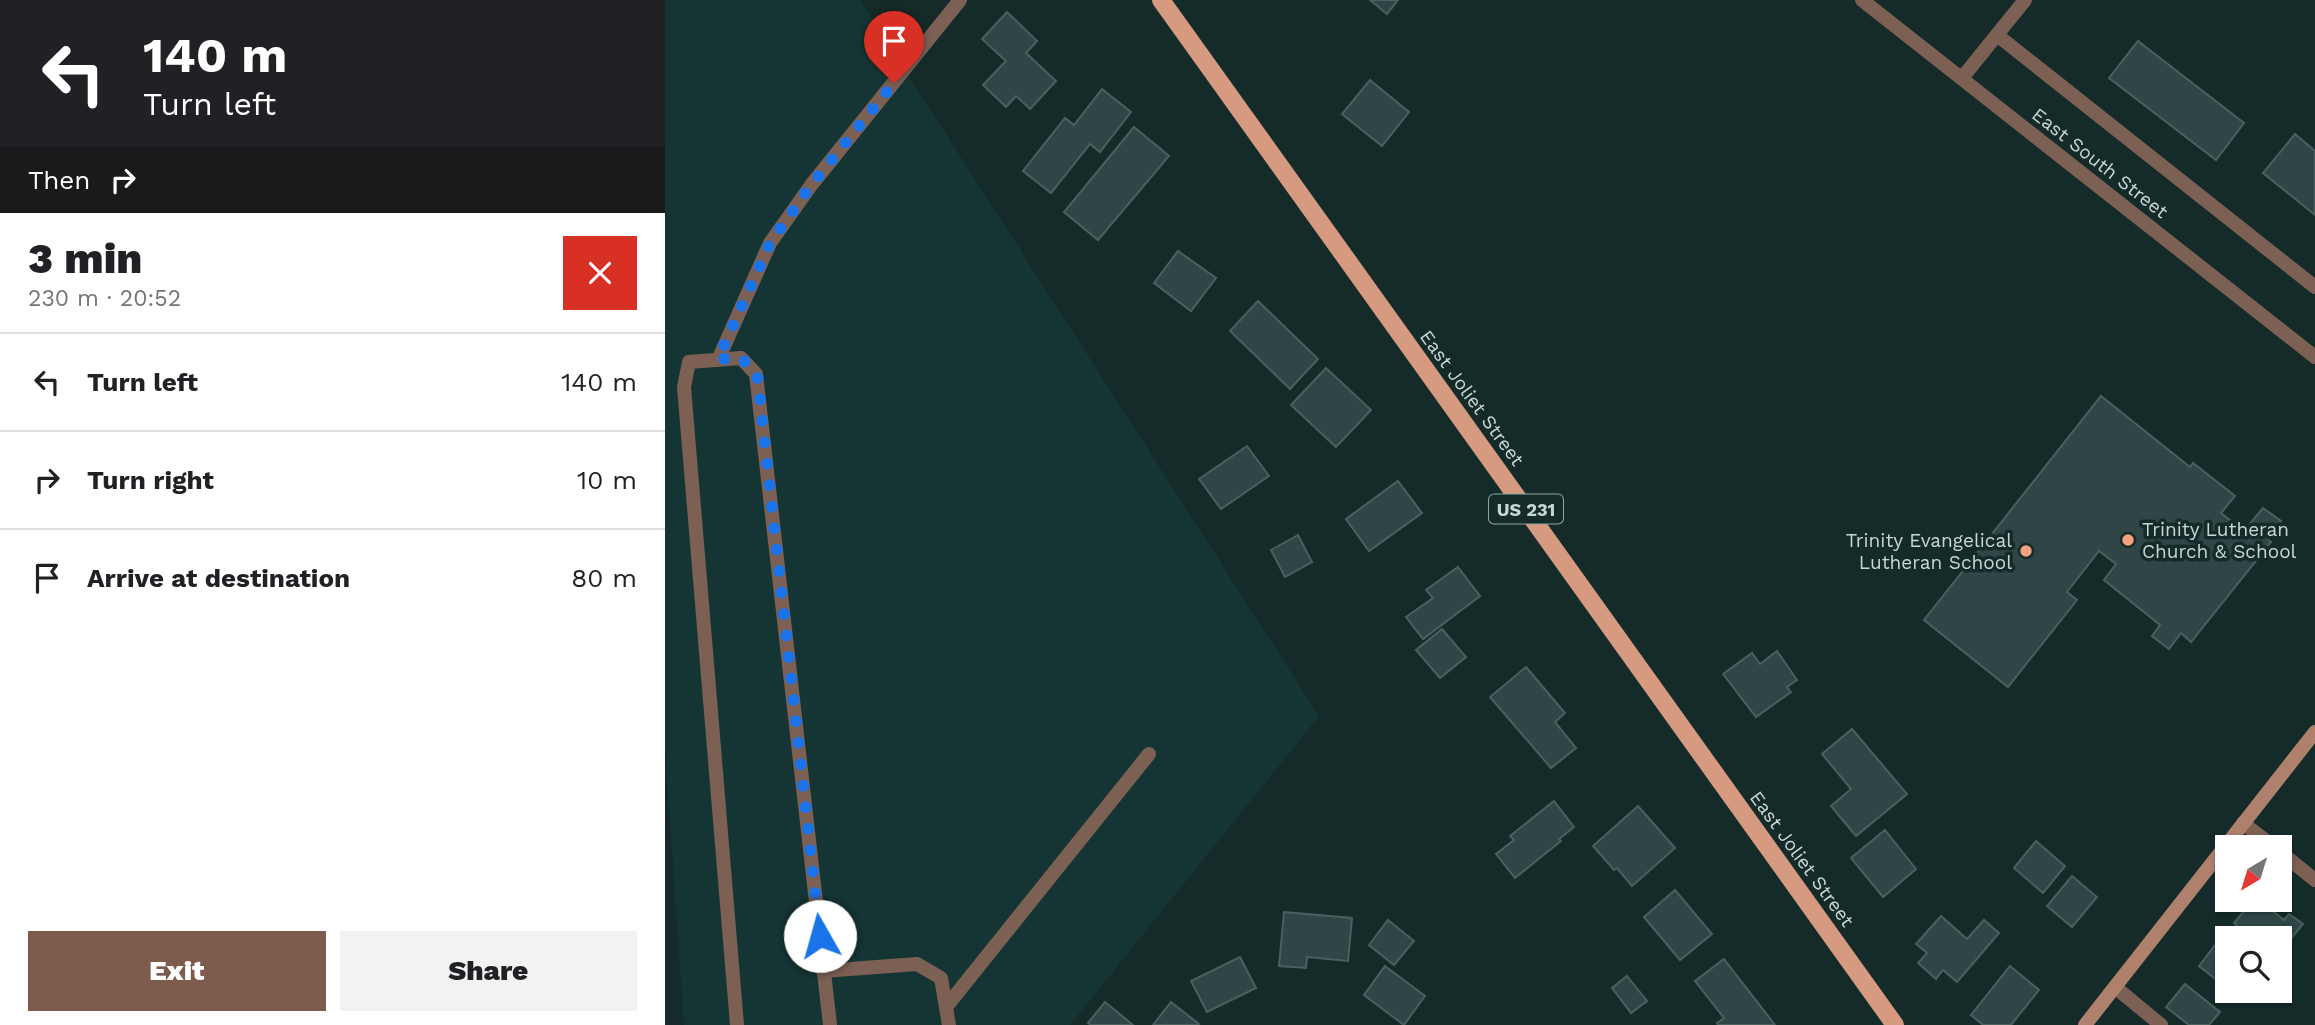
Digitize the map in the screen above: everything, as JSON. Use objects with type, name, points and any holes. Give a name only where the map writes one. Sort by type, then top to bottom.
[{"type":"main road","name":"East Joliet Street","points":[[1161,0],[1895,1025]]},
{"type":"main road","points":[[2085,1025],[2315,732]]},
{"type":"street","points":[[718,359],[770,243],[812,184],[960,0]]},
{"type":"street","name":"East South Street","points":[[1862,0],[2315,357]]},
{"type":"street","points":[[1962,78],[2025,0]]},
{"type":"street","points":[[1997,35],[2315,287]]},
{"type":"street","points":[[737,1025],[684,387],[689,362],[741,358],[757,374],[830,1025]]},
{"type":"street","points":[[946,1007],[1149,754]]},
{"type":"street","points":[[2243,823],[2258,835]]},
{"type":"street","points":[[2293,862],[2315,880]]},
{"type":"street","points":[[824,971],[917,964],[941,978],[949,1025]]},
{"type":"street","points":[[2115,987],[2161,1025]]},
{"type":"shaded area","points":[[665,0],[860,0],[1319,716],[1070,1025],[684,1025],[665,750]]},
{"type":"building","points":[[1370,0],[1398,0],[1387,14]]},
{"type":"building","points":[[1007,12],[1037,41],[1026,53],[1056,81],[1030,109],[1016,96],[1006,107],[983,85],[1006,61],[982,39]]},
{"type":"building","points":[[2138,41],[2244,123],[2216,160],[2109,78]]},
{"type":"building","points":[[1370,80],[1409,112],[1382,146],[1342,114]]},
{"type":"building","points":[[1102,89],[1131,112],[1100,152],[1090,144],[1051,193],[1023,171],[1065,118],[1074,125]]},
{"type":"building","points":[[1134,127],[1169,156],[1098,240],[1064,212]]},
{"type":"building","points":[[2295,134],[2315,151],[2315,215],[2263,173]]},
{"type":"building","points":[[1178,251],[1216,278],[1191,311],[1154,283]]},
{"type":"building","points":[[1258,301],[1318,359],[1290,389],[1230,331]]},
{"type":"building","points":[[1326,368],[1371,410],[1336,447],[1291,405]]},
{"type":"building","name":"Trinity Lutheran Church & School","points":[[2101,396],[2190,467],[2193,463],[2235,496],[2221,513],[2244,531],[2263,508],[2281,521],[2267,538],[2271,542],[2191,642],[2181,633],[2169,649],[2152,636],[2160,625],[2104,580],[2116,564],[2099,551],[2067,592],[2077,600],[2008,687],[1924,620]]},
{"type":"building","points":[[1247,446],[1269,476],[1221,509],[1199,479]]},
{"type":"building","points":[[1398,481],[1422,513],[1369,551],[1346,519]]},
{"type":"building","points":[[1298,535],[1312,562],[1285,577],[1271,550]]},
{"type":"building","points":[[1458,567],[1480,596],[1423,639],[1406,617],[1433,598],[1426,590]]},
{"type":"building","points":[[1442,629],[1466,657],[1440,678],[1416,650]]},
{"type":"building","points":[[1777,651],[1797,680],[1787,687],[1791,692],[1756,717],[1723,674],[1752,653],[1760,664]]},
{"type":"building","points":[[1526,667],[1565,713],[1555,722],[1576,748],[1551,768],[1490,697]]},
{"type":"building","points":[[1852,729],[1907,794],[1856,836],[1831,806],[1851,789],[1822,754]]},
{"type":"building","points":[[1554,801],[1574,827],[1515,878],[1496,854],[1514,840],[1510,836]]},
{"type":"building","points":[[1638,806],[1675,848],[1632,886],[1593,846]]},
{"type":"building","points":[[1885,830],[1916,869],[1883,897],[1851,858]]},
{"type":"building","points":[[2036,841],[2065,866],[2043,893],[2014,868]]},
{"type":"building","points":[[2072,876],[2097,897],[2072,927],[2047,906]]},
{"type":"building","points":[[1675,890],[1712,934],[1680,960],[1644,917]]},
{"type":"building","points":[[1284,912],[1352,918],[1348,961],[1307,957],[1306,968],[1279,966]]},
{"type":"building","points":[[2243,912],[2274,912],[2284,920],[2289,914],[2303,924],[2292,937],[2292,926],[2238,926],[2234,923]]},
{"type":"building","points":[[1941,916],[1967,939],[1984,920],[1999,933],[1957,982],[1943,970],[1936,979],[1918,963],[1927,953],[1916,944]]},
{"type":"building","points":[[1388,920],[1414,941],[1394,965],[1369,945]]},
{"type":"building","points":[[2215,945],[2215,979],[2199,966]]},
{"type":"building","points":[[1240,957],[1256,988],[1207,1012],[1191,981]]},
{"type":"building","points":[[1724,959],[1775,1025],[1718,1025],[1724,1018],[1695,981]]},
{"type":"building","points":[[1385,966],[1425,996],[1404,1025],[1364,995]]},
{"type":"building","points":[[2010,966],[2039,990],[2011,1025],[1983,1025],[1971,1015]]},
{"type":"building","points":[[1627,976],[1647,1001],[1631,1013],[1612,988]]},
{"type":"building","points":[[2185,984],[2220,1012],[2209,1025],[2189,1025],[2166,1007]]},
{"type":"building","points":[[1105,1002],[1133,1025],[1088,1023]]},
{"type":"building","points":[[1171,1002],[1199,1024],[1153,1025]]},
{"type":"place","name":"Trinity Lutheran Church & School","points":[[2128,540]]},
{"type":"place","name":"Trinity Evangelical Lutheran School","points":[[2026,551]]},
{"type":"route","points":[[820,936],[757,374],[741,358],[718,359],[770,243],[812,184],[894,83]]}]
